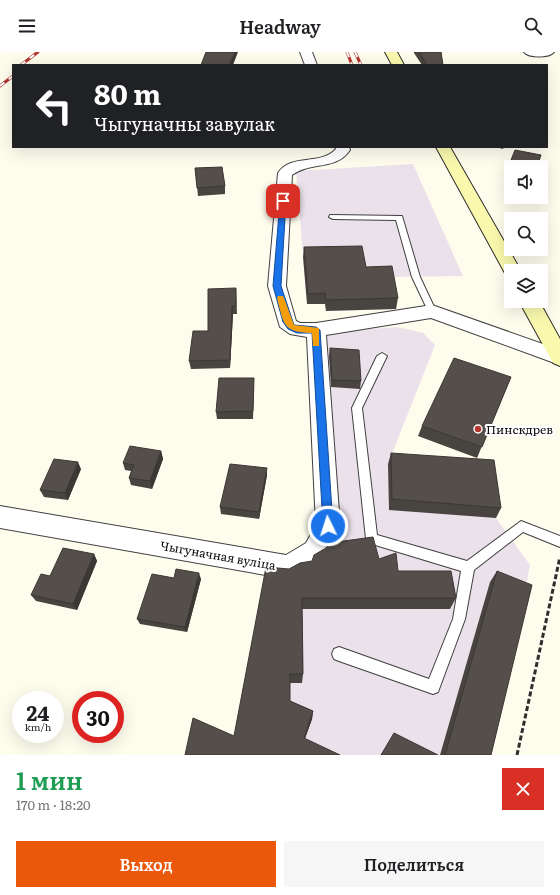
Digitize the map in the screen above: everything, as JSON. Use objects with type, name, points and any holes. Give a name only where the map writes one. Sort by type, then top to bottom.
[{"type":"street","points":[[306,52],[312,64]]},
{"type":"street","points":[[391,52],[397,64]]},
{"type":"street","points":[[530,52],[548,52]]},
{"type":"street","points":[[342,148],[343,150],[339,156],[329,160],[290,167],[285,173],[277,286],[287,322],[291,327],[297,330],[316,330],[432,311],[560,358]]},
{"type":"street","points":[[444,148],[508,264]]},
{"type":"street","points":[[533,308],[560,358]]},
{"type":"street","name":"Чыгуначная вуліца","points":[[0,517],[288,567],[315,551],[328,526],[316,330]]},
{"type":"lane","points":[[333,217],[399,218],[416,276],[432,311]]},
{"type":"lane","points":[[382,356],[357,408],[372,539],[468,567]]},
{"type":"lane","points":[[338,654],[433,687],[459,619],[468,567],[509,537],[520,526],[560,542]]},
{"type":"path","points":[[517,755],[560,557]]},
{"type":"shaded area","points":[[413,164],[463,276],[390,277],[397,309],[326,311],[325,304],[307,304],[296,171]]},
{"type":"shaded area","points":[[398,327],[423,333],[435,345],[388,464],[489,471],[496,518],[530,565],[524,596],[484,755],[278,755],[266,579],[336,553],[325,332]]},
{"type":"building","points":[[206,52],[235,52],[229,64],[201,64]]},
{"type":"building","points":[[419,52],[441,52],[443,64],[426,64]]},
{"type":"building","points":[[515,150],[541,155],[539,160],[511,160]]},
{"type":"building","points":[[222,167],[225,186],[197,188],[195,168]]},
{"type":"building","points":[[362,246],[366,267],[392,266],[398,298],[326,300],[325,293],[308,294],[304,247]]},
{"type":"building","points":[[236,288],[236,306],[232,306],[230,360],[189,361],[193,331],[208,331],[208,289]]},
{"type":"building","points":[[330,348],[359,350],[361,381],[332,380]]},
{"type":"building","points":[[454,358],[511,377],[482,447],[422,426]]},
{"type":"building","points":[[219,378],[254,378],[253,411],[216,412]]},
{"type":"building","points":[[130,446],[161,451],[150,481],[129,478],[134,465],[123,463]]},
{"type":"building","points":[[391,453],[494,460],[501,508],[392,499]]},
{"type":"building","points":[[54,459],[78,462],[65,493],[40,490]]},
{"type":"building","points":[[230,464],[267,468],[259,512],[220,507]]},
{"type":"building","points":[[373,537],[379,559],[396,553],[398,571],[451,571],[456,598],[302,598],[303,674],[290,674],[290,701],[313,711],[304,738],[340,755],[185,755],[193,718],[234,736],[266,567],[289,569],[300,563],[312,561],[314,555],[326,548],[329,543]]},
{"type":"building","points":[[63,548],[94,554],[73,604],[31,595],[41,574],[50,576]]},
{"type":"building","points":[[176,569],[199,573],[185,627],[137,619],[152,574],[174,578]]},
{"type":"building","points":[[497,571],[532,585],[491,755],[445,755]]},
{"type":"building","points":[[394,733],[438,755],[381,755]]},
{"type":"railway","points":[[22,64],[38,52]]},
{"type":"railway","points":[[347,52],[352,64]]},
{"type":"railway","points":[[355,52],[361,64]]},
{"type":"railway","points":[[0,86],[12,77]]},
{"type":"slow traffic","points":[[281,298],[287,322],[291,327],[297,330],[316,330],[316,344]]},
{"type":"place","name":"Пинскдрев","points":[[478,429]]},
{"type":"route","points":[[283,201],[277,286],[287,322],[291,327],[297,330],[316,330],[328,526]]}]
